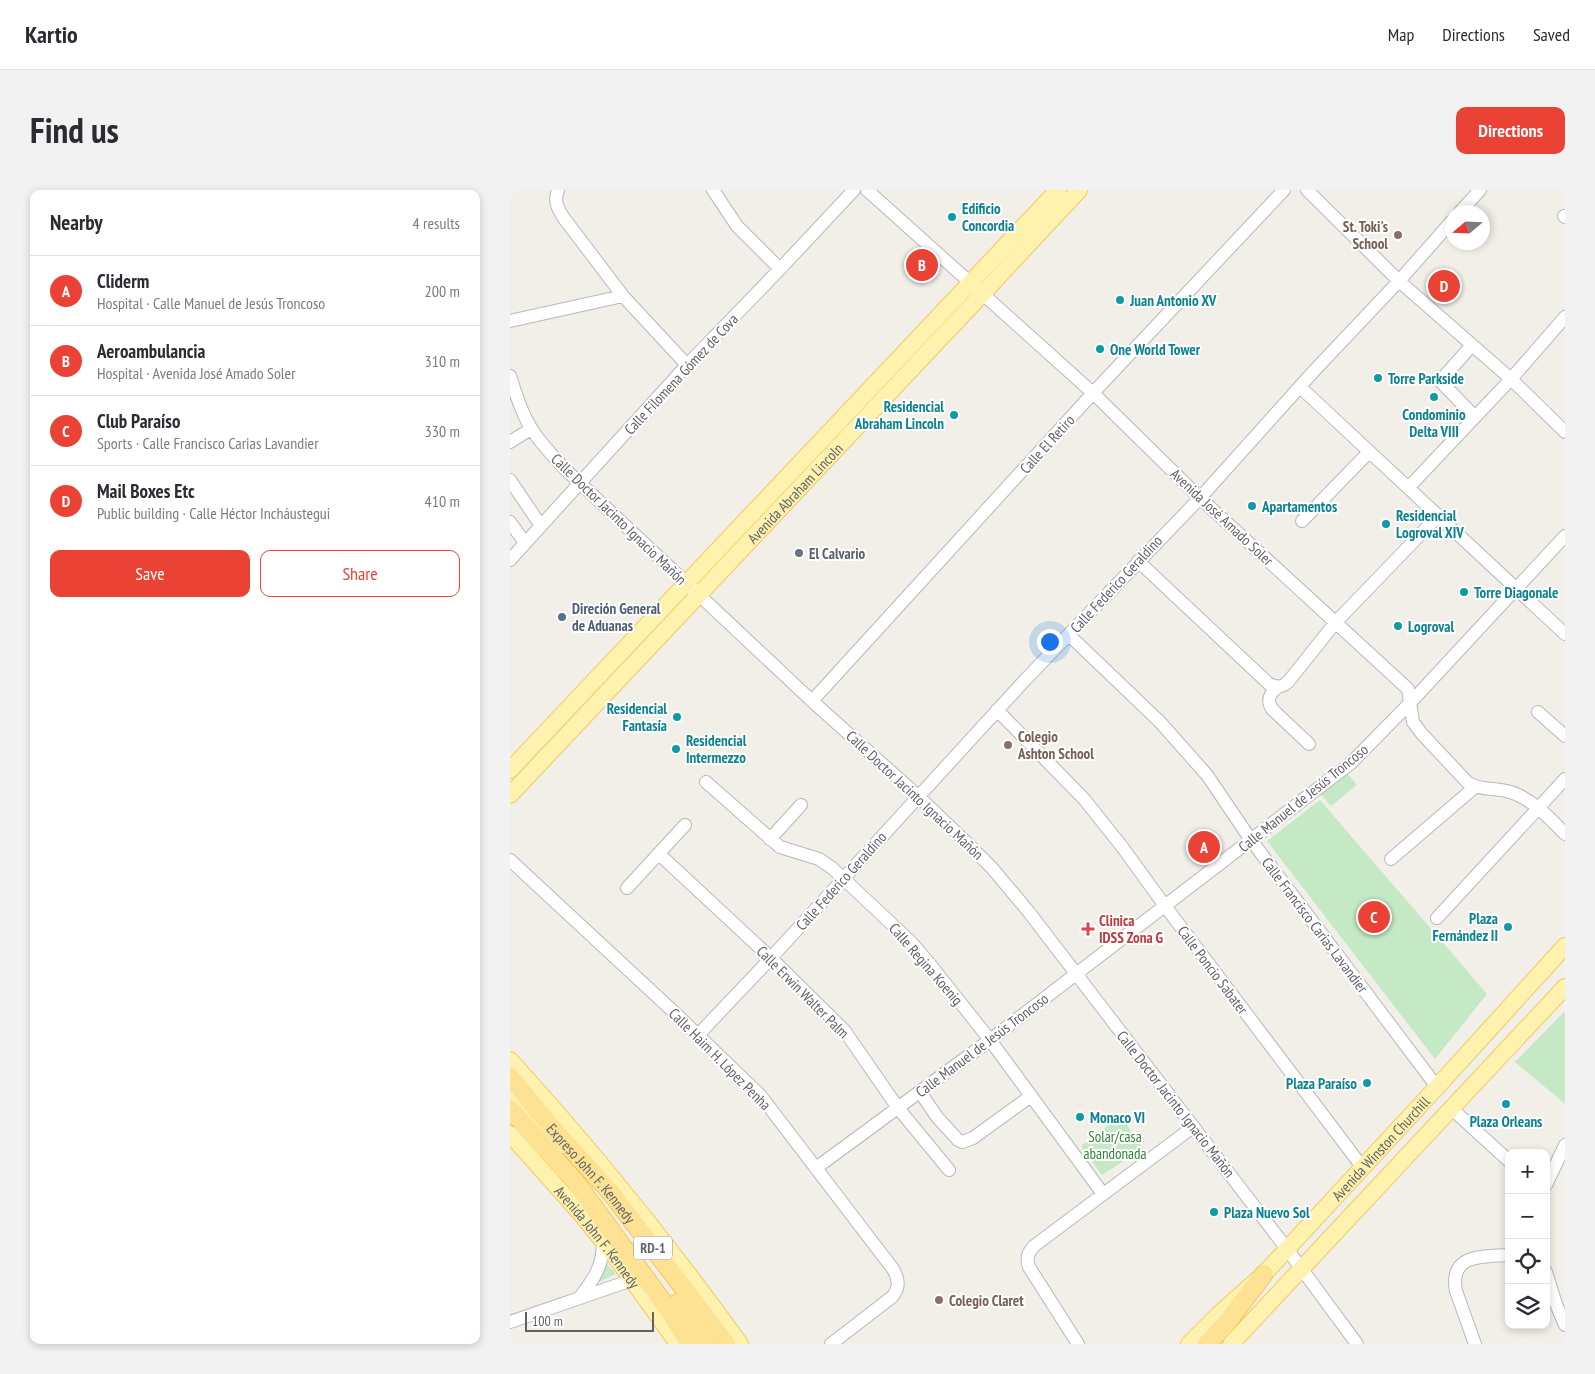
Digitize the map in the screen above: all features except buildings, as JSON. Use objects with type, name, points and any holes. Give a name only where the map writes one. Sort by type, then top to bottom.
[{"type":"highway","name":"Expreso John F. Kennedy","points":[[510,1077],[611,1193],[726,1344]]},
{"type":"highway","name":"Expreso John F. Kennedy","points":[[510,1109],[575,1181],[634,1272],[669,1310],[690,1344]]},
{"type":"highway","points":[[634,1272],[679,1305],[705,1344]]},
{"type":"highway","points":[[1207,1344],[1226,1324],[1264,1274]]},
{"type":"main road","name":"Avenida Abraham Lincoln","points":[[977,288],[1058,190]]},
{"type":"main road","name":"Avenida Abraham Lincoln","points":[[510,795],[693,589],[977,288],[1079,190]]},
{"type":"main road","name":"Avenida Abraham Lincoln","points":[[510,770],[693,589]]},
{"type":"main road","name":"Avenida Winston Churchill","points":[[1189,1344],[1220,1312],[1264,1274],[1565,946]]},
{"type":"main road","name":"Avenida Winston Churchill","points":[[1231,1344],[1565,987]]},
{"type":"main road","name":"RD-1","points":[[510,1060],[548,1102],[635,1207],[740,1344]]},
{"type":"main road","points":[[510,1093],[533,1118],[575,1181]]},
{"type":"main road","name":"Avenida John F. Kennedy","points":[[510,1135],[604,1242],[634,1272],[678,1344]]},
{"type":"street","points":[[558,190],[556,205],[562,217],[623,296],[687,365]]},
{"type":"street","points":[[713,190],[737,226],[780,269]]},
{"type":"street","name":"Calle Filomena Gómez de Cova","points":[[510,560],[687,365],[854,190]]},
{"type":"street","name":"Avenida José Amado Soler","points":[[867,190],[1093,393],[1200,498],[1408,689],[1412,719],[1422,734],[1452,767],[1468,783],[1475,787]]},
{"type":"street","name":"Calle El Retiro","points":[[812,700],[1093,393],[1284,190]]},
{"type":"street","points":[[1307,190],[1399,281],[1510,379],[1565,432]]},
{"type":"street","points":[[1466,205],[1480,190]]},
{"type":"street","name":"Calle Federico Geraldino","points":[[698,1035],[771,958],[997,710],[1200,498],[1445,229]]},
{"type":"street","points":[[510,321],[623,296]]},
{"type":"street","points":[[1409,487],[1565,317]]},
{"type":"street","points":[[1472,345],[1442,378],[1442,383],[1475,417]]},
{"type":"street","name":"Calle Doctor Jacinto Ignacio Mañón","points":[[510,376],[531,429],[546,449],[580,484],[918,796],[992,868],[1028,911],[1302,1268],[1357,1344]]},
{"type":"street","points":[[1300,387],[1565,634]]},
{"type":"street","points":[[510,442],[531,429]]},
{"type":"street","points":[[1302,521],[1369,452]]},
{"type":"street","points":[[510,480],[541,526]]},
{"type":"street","points":[[1309,744],[1269,704],[1268,698],[1271,692],[1288,682],[1335,623],[1439,515]]},
{"type":"street","points":[[510,522],[525,543]]},
{"type":"street","name":"Calle Manuel de Jesús Troncoso","points":[[816,1168],[990,1040],[1351,763],[1411,702],[1565,536]]},
{"type":"street","points":[[1138,561],[1269,684],[1278,687]]},
{"type":"street","name":"Calle Francisco Carias Lavandier","points":[[1069,634],[1160,722],[1207,775],[1251,840],[1437,1087]]},
{"type":"street","name":"Calle Poncio Sabater","points":[[997,710],[1084,799],[1123,848],[1363,1168]]},
{"type":"street","points":[[1538,712],[1565,736]]},
{"type":"street","points":[[1437,918],[1565,779]]},
{"type":"street","name":"Calle Regina Koenig","points":[[706,782],[780,847],[790,852],[819,859],[843,878],[911,942],[990,1040],[1103,1194]]},
{"type":"street","points":[[1391,859],[1475,787],[1514,793],[1538,808],[1565,834]]},
{"type":"street","points":[[770,839],[801,804]]},
{"type":"street","points":[[627,888],[685,825]]},
{"type":"street","name":"Calle Erwin Walter Palm","points":[[659,854],[771,958],[844,1030],[898,1108],[949,1170]]},
{"type":"street","name":"Calle Haim H. López Penha","points":[[510,860],[698,1035],[760,1096],[893,1269],[899,1284],[897,1291],[892,1297],[831,1344]]},
{"type":"street","points":[[920,1092],[937,1117],[962,1142],[974,1138],[1031,1096]]},
{"type":"street","points":[[1452,1109],[1505,1158]]},
{"type":"street","points":[[1078,1344],[1029,1267],[1028,1253],[1034,1246],[1192,1127]]},
{"type":"street","points":[[1550,1177],[1565,1145]]},
{"type":"street","points":[[580,1297],[598,1271],[602,1261],[604,1242]]},
{"type":"street","points":[[1475,1344],[1456,1291],[1455,1274],[1458,1267],[1473,1258],[1505,1255]]},
{"type":"street","points":[[510,1322],[580,1297],[634,1272]]},
{"type":"street","points":[[1550,1284],[1565,1325]]},
{"type":"green space","points":[[1347,773],[1357,785],[1331,806],[1321,794]]},
{"type":"green space","points":[[1320,800],[1487,994],[1435,1059],[1267,841]]},
{"type":"green space","points":[[1565,1011],[1565,1104],[1515,1062]]},
{"type":"green space","name":"Solar/casa abandonada","points":[[1121,1116],[1143,1149],[1102,1175],[1081,1146]]},
{"type":"green space","points":[[607,1264],[616,1274],[597,1283],[599,1271]]},
{"type":"place","name":"Edificio Concordia","points":[[952,217]]},
{"type":"place","name":"St. Toki's School","points":[[1398,235]]},
{"type":"place","name":"Aeroambulancia","points":[[922,265]]},
{"type":"place","name":"Mail Boxes Etc","points":[[1444,286]]},
{"type":"place","name":"Juan Antonio XV","points":[[1120,300]]},
{"type":"place","name":"One World Tower","points":[[1100,349]]},
{"type":"place","name":"Torre Parkside","points":[[1378,378]]},
{"type":"place","name":"Condominio Delta VIII","points":[[1434,397]]},
{"type":"place","name":"Residencial Abraham Lincoln","points":[[954,415]]},
{"type":"place","name":"Apartamentos","points":[[1252,506]]},
{"type":"place","name":"Residencial Logroval XIV","points":[[1386,524]]},
{"type":"place","name":"El Calvario","points":[[799,553]]},
{"type":"place","name":"Torre Diagonale","points":[[1464,592]]},
{"type":"place","name":"Direción General de Aduanas","points":[[562,617]]},
{"type":"place","name":"Logroval","points":[[1398,626]]},
{"type":"place","name":"Residencial Fantasía","points":[[677,717]]},
{"type":"place","name":"Colegio Ashton School","points":[[1008,745]]},
{"type":"place","name":"Residencial Intermezzo","points":[[676,749]]},
{"type":"place","name":"Cliderm","points":[[1204,847]]},
{"type":"place","name":"Club Paraíso","points":[[1374,917]]},
{"type":"place","name":"Plaza Fernández II","points":[[1508,927]]},
{"type":"place","name":"Clinica IDSS Zona G","points":[[1088,929]]},
{"type":"place","name":"Plaza Paraíso","points":[[1367,1083]]},
{"type":"place","name":"Plaza Orleans","points":[[1506,1104]]},
{"type":"place","name":"Monaco VI","points":[[1080,1117]]},
{"type":"place","name":"Plaza Nuevo Sol","points":[[1214,1212]]},
{"type":"place","name":"Colegio Claret","points":[[939,1300]]}]
